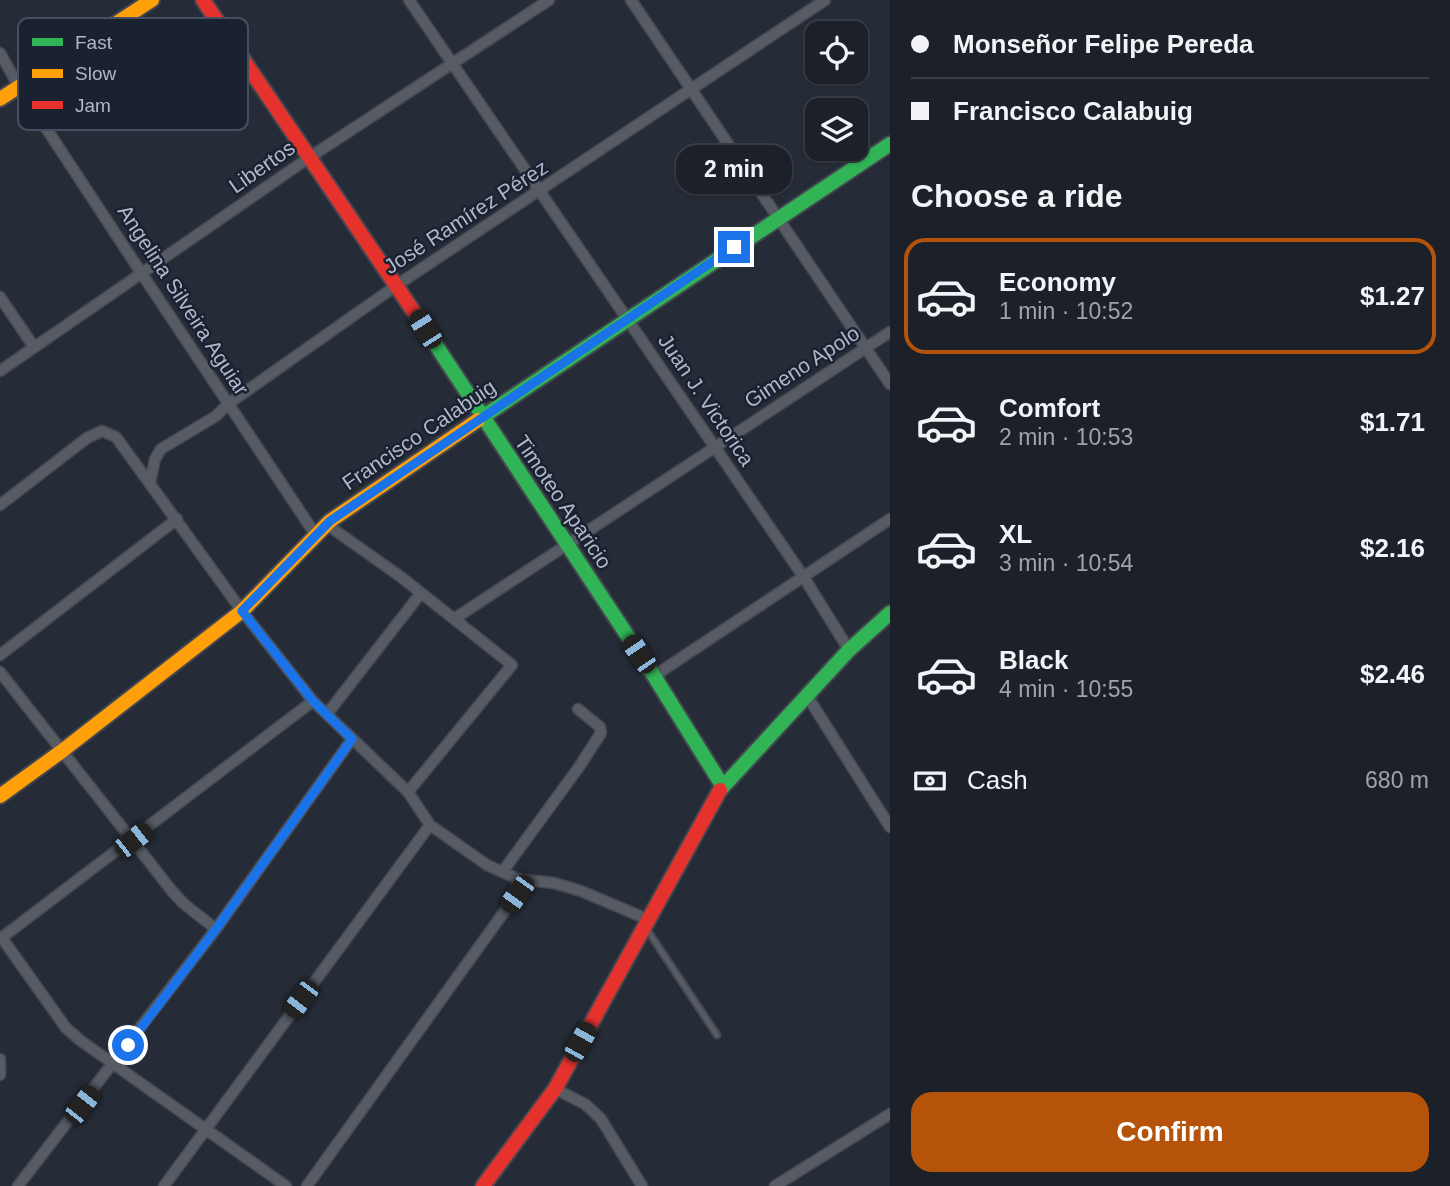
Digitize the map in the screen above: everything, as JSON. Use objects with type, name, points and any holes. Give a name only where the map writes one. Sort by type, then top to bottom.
[{"type":"street","points":[[124,18],[152,0]]},
{"type":"street","name":"Timoteo Aparicio","points":[[203,0],[216,18]]},
{"type":"street","name":"Juan J. Victorica","points":[[409,0],[803,576],[849,650]]},
{"type":"street","name":"Libertos","points":[[0,371],[310,157],[549,0]]},
{"type":"street","points":[[631,0],[890,384]]},
{"type":"street","name":"José Ramírez Pérez","points":[[150,483],[155,459],[161,449],[216,416],[228,404],[397,285],[825,0]]},
{"type":"street","name":"Angelina Silveira Aguiar","points":[[0,53],[18,85]]},
{"type":"street","name":"Timoteo Aparicio","points":[[248,65],[397,285],[654,676],[722,785]]},
{"type":"street","points":[[0,99],[18,88]]},
{"type":"street","name":"Angelina Silveira Aguiar","points":[[47,130],[228,404],[321,529],[421,593],[512,664],[408,792]]},
{"type":"street","name":"Francisco Calabuig","points":[[0,796],[242,611],[321,529],[626,318],[890,144]]},
{"type":"street","points":[[0,297],[34,347]]},
{"type":"street","name":"Gimeno Apolo","points":[[454,619],[890,332]]},
{"type":"street","points":[[0,505],[87,438],[102,431],[116,437],[242,611],[313,701],[408,792],[430,825],[487,865],[518,879],[554,883],[581,891],[646,922]]},
{"type":"street","points":[[0,655],[177,519]]},
{"type":"street","points":[[654,676],[890,519]]},
{"type":"street","points":[[327,715],[421,593]]},
{"type":"street","points":[[483,1186],[555,1089],[722,785],[806,694],[890,613]]},
{"type":"street","points":[[0,672],[184,904],[216,929]]},
{"type":"street","points":[[806,694],[890,827]]},
{"type":"street","points":[[286,1186],[81,1041],[66,1027],[1,939],[313,701]]},
{"type":"street","points":[[503,872],[601,733],[600,727],[578,709]]},
{"type":"street","points":[[18,1186],[216,929],[352,739]]},
{"type":"street","points":[[164,1186],[430,825]]},
{"type":"street","points":[[307,1186],[517,894],[518,879]]},
{"type":"street","points":[[0,1059],[0,1075]]},
{"type":"street","points":[[555,1089],[585,1104],[601,1119],[642,1186]]},
{"type":"street","points":[[775,1186],[890,1114]]},
{"type":"lane","points":[[646,922],[717,1035]]},
{"type":"traffic: fast","points":[[478,420],[890,144]]},
{"type":"traffic: fast","points":[[418,318],[654,676],[722,785]]},
{"type":"traffic: fast","points":[[720,790],[849,650],[890,613]]},
{"type":"traffic: slow","points":[[124,18],[152,0]]},
{"type":"traffic: slow","points":[[0,99],[18,87]]},
{"type":"traffic: slow","points":[[0,796],[242,611],[330,521],[478,420]]},
{"type":"traffic: jam","points":[[203,0],[215,18]]},
{"type":"traffic: jam","points":[[248,67],[418,318]]},
{"type":"traffic: jam","points":[[483,1186],[555,1089],[720,790]]},
{"type":"route","points":[[128,1045],[216,929],[352,739],[313,701],[242,611],[330,521],[734,247]]}]
